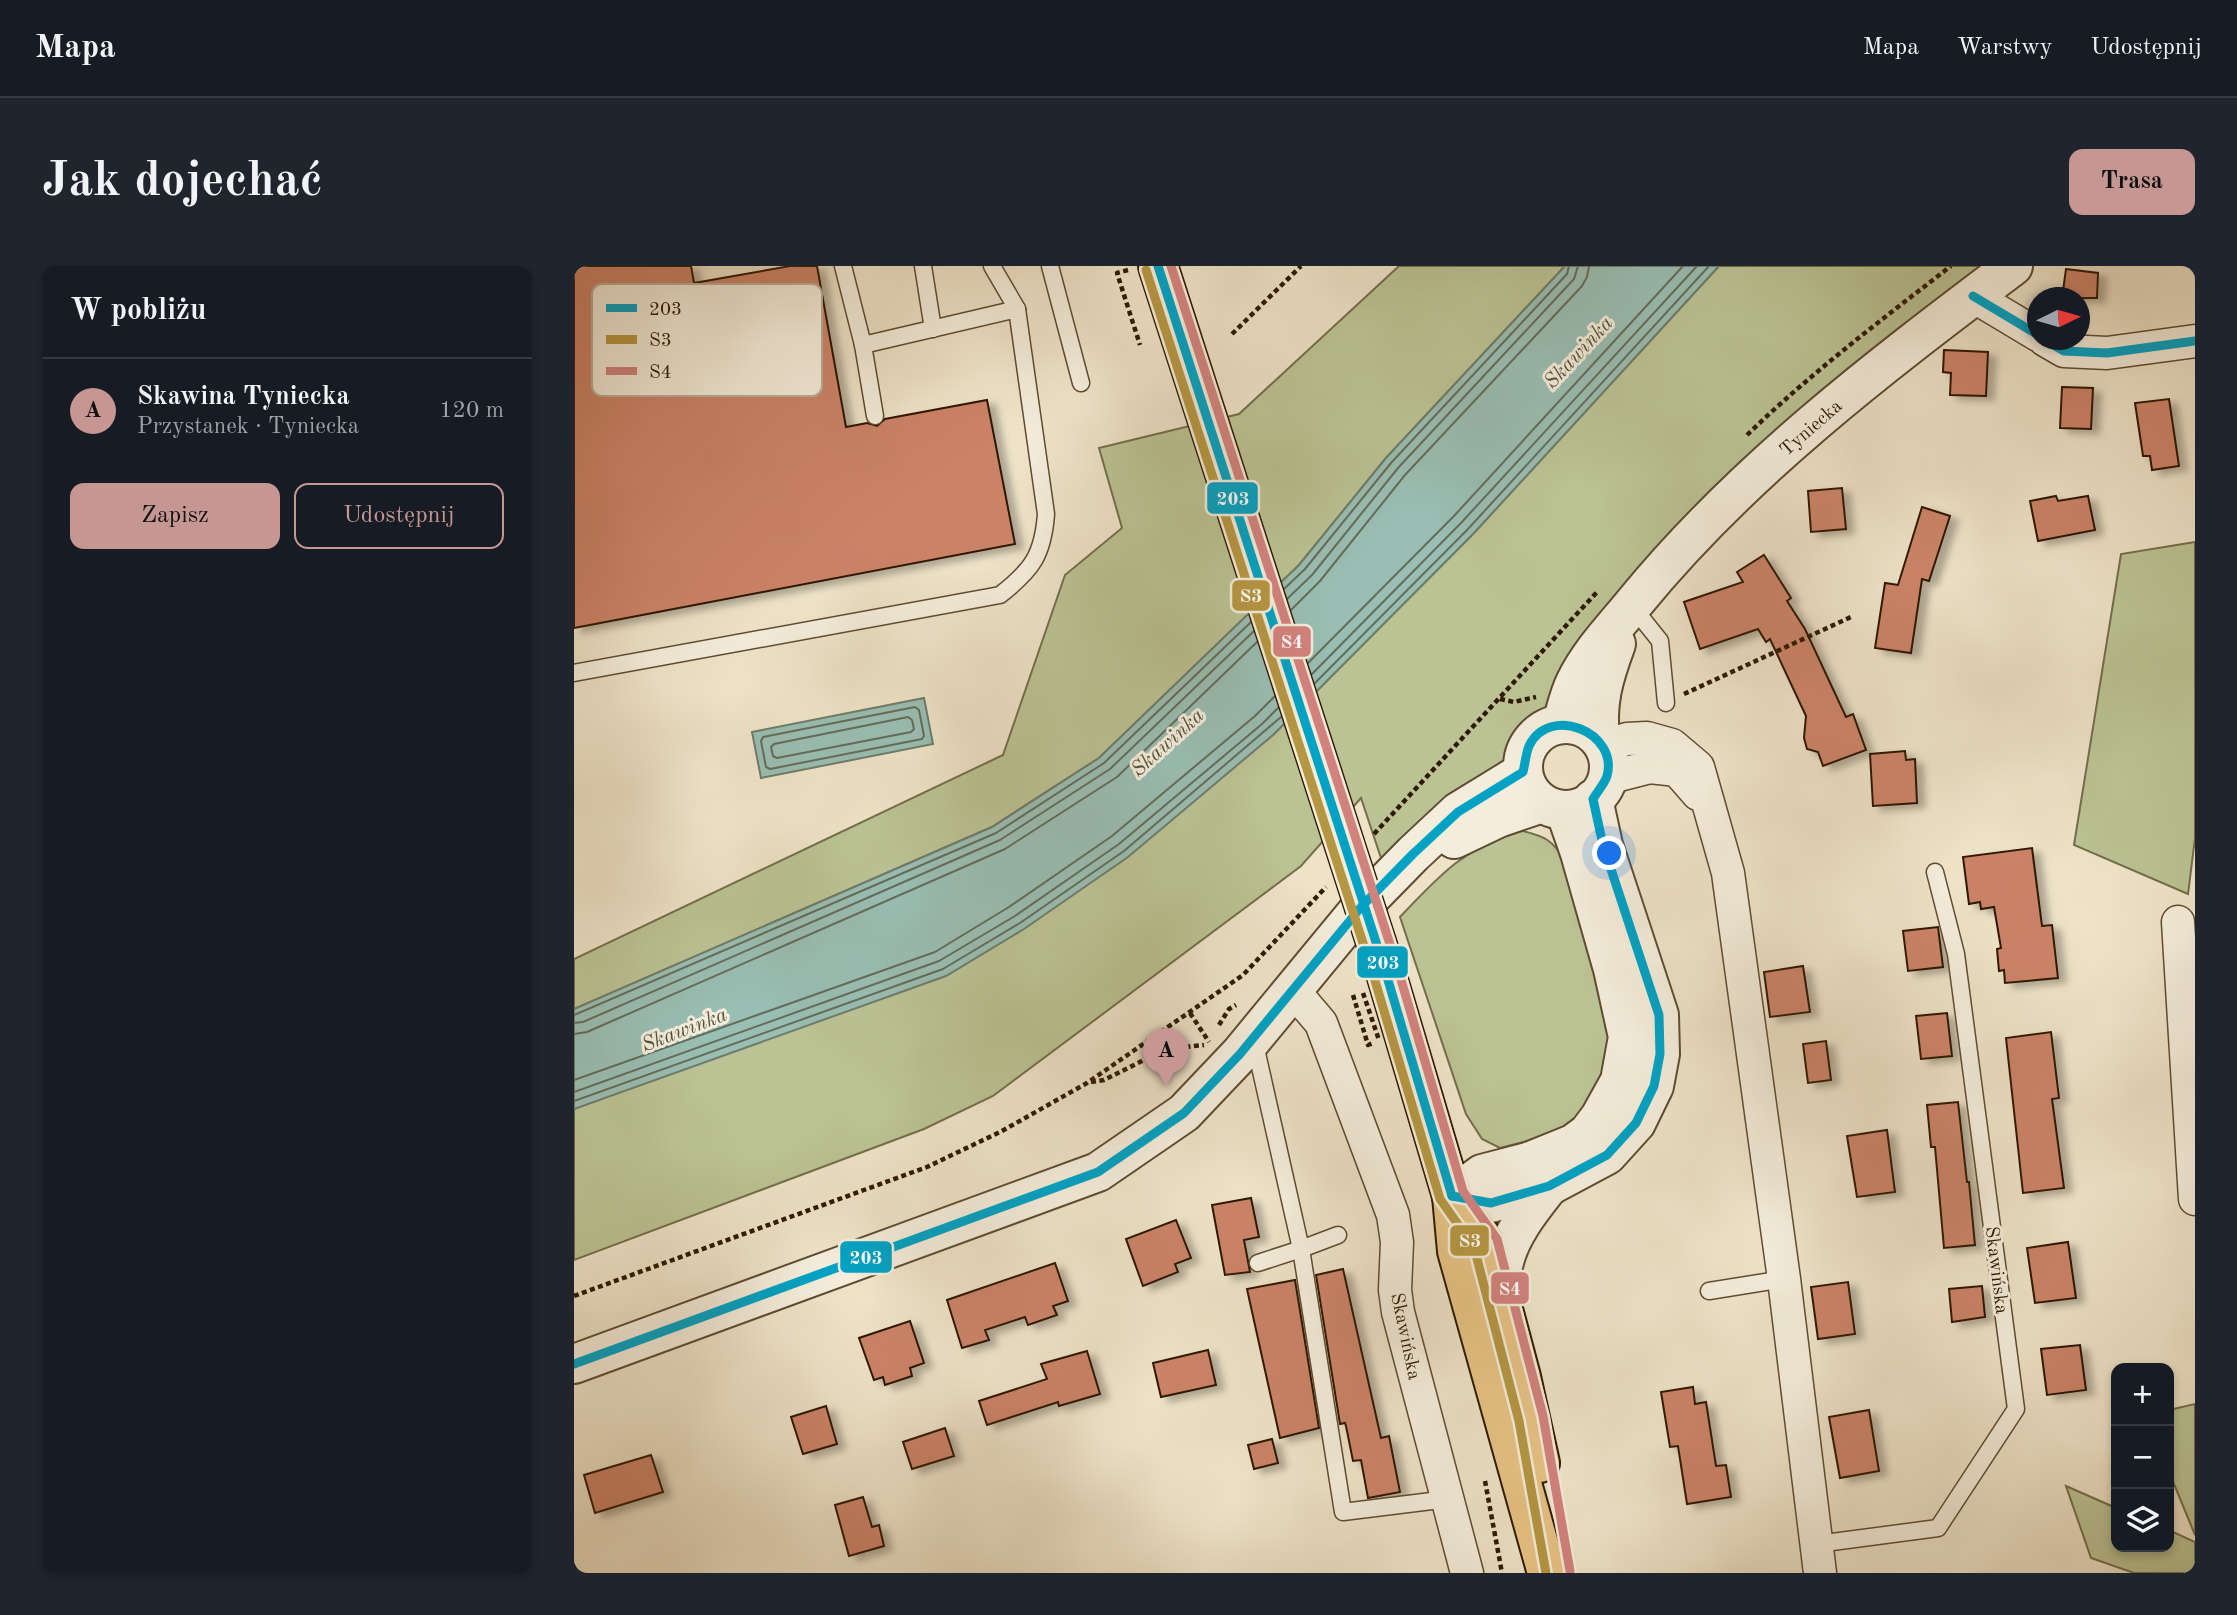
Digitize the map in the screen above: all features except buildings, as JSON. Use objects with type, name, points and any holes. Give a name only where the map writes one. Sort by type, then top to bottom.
[{"type":"main road","points":[[1143,268],[1235,505],[1385,970],[1452,1196],[1457,1251],[1548,1573]]},
{"type":"main road","points":[[1452,1196],[1485,1242],[1531,1418],[1558,1573]]},
{"type":"street","name":"Tyniecka","points":[[1553,708],[1574,684],[1618,603],[1670,559],[1746,482],[1850,392],[2013,266]]},
{"type":"street","points":[[1973,296],[2027,328]]},
{"type":"street","points":[[2062,350],[2107,353],[2195,341]]},
{"type":"street","name":"Tyniecka","points":[[1576,778],[1598,717],[1600,690],[1618,603]]},
{"type":"street","points":[[1452,1196],[1482,1174],[1528,1162],[1573,1144],[1588,1133],[1600,1117],[1620,1081],[1628,1038],[1613,968],[1580,853],[1576,778],[1589,731],[1553,708],[1549,727],[1537,734],[1528,745],[1523,758],[1576,778],[1603,845],[1659,1016],[1660,1054],[1654,1086],[1636,1123],[1606,1155],[1549,1186],[1491,1203],[1452,1196]]},
{"type":"street","name":"Skawińska","points":[[1576,778],[1650,767],[1677,770],[1710,809],[1728,873],[1784,1279],[1819,1559]]},
{"type":"street","points":[[574,1364],[1098,1172],[1184,1113],[1253,1038],[1362,906],[1458,811],[1576,778]]},
{"type":"street","points":[[2178,922],[2195,1199]]},
{"type":"street","name":"Skawińska","points":[[1293,990],[1321,1023],[1393,1215],[1397,1242],[1395,1290],[1398,1312],[1467,1573]]},
{"type":"street","points":[[1499,1294],[1504,1261],[1511,1242],[1523,1220],[1549,1186]]},
{"type":"lane","points":[[843,266],[863,345],[875,416]]},
{"type":"lane","points":[[923,266],[933,329]]},
{"type":"lane","points":[[574,673],[1000,595],[1020,579],[1036,561],[1044,538],[1046,514],[1017,309],[992,266]]},
{"type":"lane","points":[[1050,266],[1081,383]]},
{"type":"lane","points":[[863,345],[1017,309]]},
{"type":"lane","points":[[1618,603],[1660,641],[1665,703]]},
{"type":"lane","name":"Skawińska","points":[[1819,1559],[1938,1528],[2016,1409],[1956,954],[1935,872]]},
{"type":"lane","points":[[1253,1038],[1301,1250],[1343,1512],[1448,1499]]},
{"type":"lane","points":[[1258,1263],[1301,1250],[1338,1234]]},
{"type":"lane","points":[[1709,1291],[1784,1279]]},
{"type":"path","points":[[1232,334],[1301,266]]},
{"type":"path","points":[[1140,345],[1117,273],[1143,268]]},
{"type":"path","points":[[1369,841],[1499,698],[1618,603]]},
{"type":"path","points":[[1665,703],[1851,617]]},
{"type":"path","points":[[1499,698],[1514,702],[1530,700],[1553,708]]},
{"type":"path","points":[[574,1296],[927,1167],[1002,1131],[1087,1083],[1243,975],[1331,881]]},
{"type":"path","points":[[1353,995],[1368,1045],[1379,1040]]},
{"type":"path","points":[[1087,1083],[1104,1080],[1166,1049],[1210,1044],[1190,1013]]},
{"type":"green space","points":[[1399,266],[1565,266],[1386,458],[1299,565],[1099,758],[992,827],[574,1009],[574,959],[1003,755],[1065,575],[1122,528],[1099,448],[1239,414]]},
{"type":"green space","points":[[1719,266],[1992,266],[1889,343],[1548,712],[1521,734],[1509,759],[1382,861],[1361,798],[1301,866],[993,1096],[924,1129],[574,1260],[574,1109],[651,1080],[1273,735],[1473,534]]},
{"type":"green space","points":[[2195,542],[2195,838],[2188,894],[2074,845],[2121,554]]},
{"type":"green space","points":[[1519,830],[1547,840],[1566,863],[1612,1032],[1600,1085],[1584,1111],[1554,1134],[1500,1148],[1482,1139],[1466,1114],[1400,917],[1453,865],[1482,846]]},
{"type":"green space","points":[[2195,1404],[2195,1535],[2174,1484],[2174,1409]]},
{"type":"green space","points":[[2066,1486],[2111,1506],[2111,1552],[2174,1552],[2174,1532],[2195,1542],[2195,1573],[2134,1573],[2091,1558]]},
{"type":"water","name":"Skawinka","points":[[1565,266],[1719,266],[1473,534],[1273,735],[1128,857],[1024,929],[946,976],[574,1109],[574,1009],[992,827],[1099,758],[1299,565],[1386,458]]},
{"type":"water","points":[[924,698],[933,744],[761,778],[752,732]]},
{"type":"transit line","name":"203","points":[[1158,266],[1385,970],[1452,1196]]},
{"type":"transit line","name":"S4","points":[[1171,266],[1397,966],[1463,1191],[1497,1239],[1543,1416],[1570,1571]]},
{"type":"transit line","name":"S3","points":[[1146,270],[1373,974],[1440,1199],[1474,1247],[1519,1421],[1546,1573]]},
{"type":"transit line","name":"203","points":[[1973,296],[2027,328]]},
{"type":"transit line","name":"203","points":[[2062,350],[2107,353],[2195,341]]},
{"type":"transit line","name":"203","points":[[574,1364],[1098,1172],[1184,1113],[1240,1054],[1362,906],[1413,854],[1458,812],[1523,772],[1529,746],[1539,733],[1551,727],[1566,725],[1593,736],[1603,747],[1608,760],[1606,779],[1593,799],[1603,845],[1659,1015],[1660,1054],[1654,1086],[1636,1123],[1607,1155],[1549,1186],[1491,1203],[1452,1196]]},
{"type":"place","name":"Skawina Tyniecka","points":[[1166,1086]]}]
